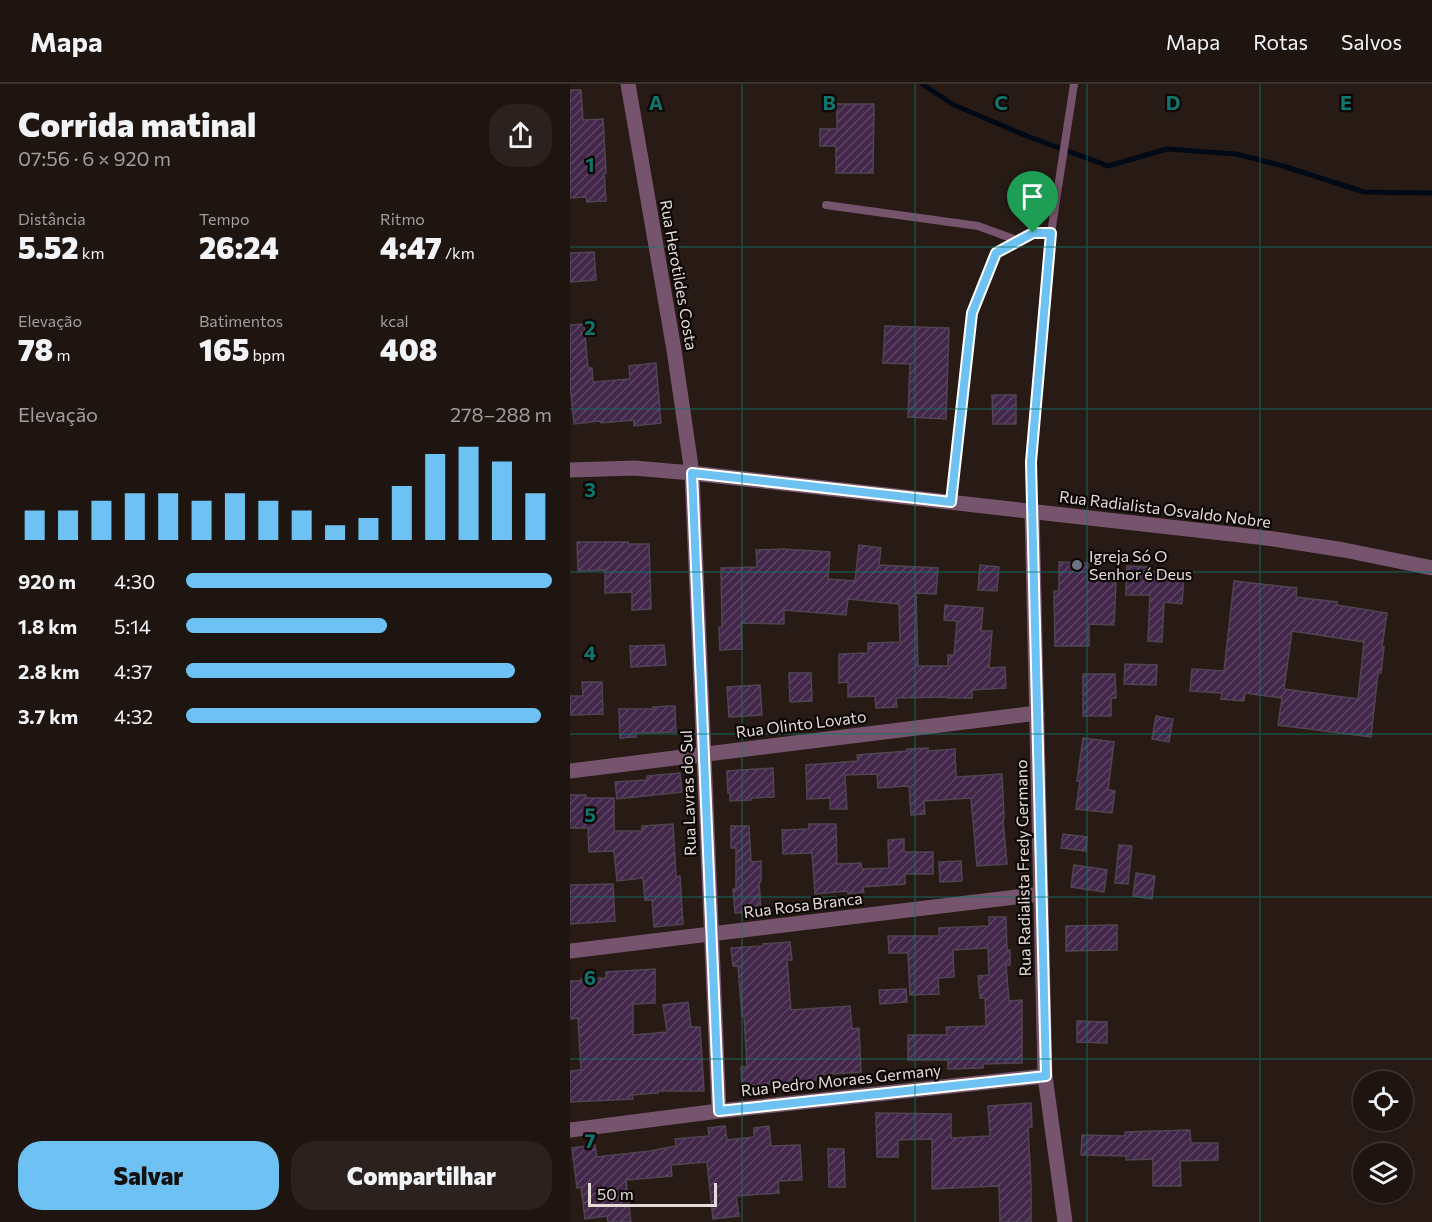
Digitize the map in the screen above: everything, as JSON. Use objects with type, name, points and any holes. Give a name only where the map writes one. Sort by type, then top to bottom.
[{"type":"street","name":"Rua Herotildes Costa","points":[[628,84],[674,350],[692,473]]},
{"type":"street","name":"Rua Radialista Osvaldo Nobre","points":[[570,470],[634,468],[692,473],[1032,511],[1274,539],[1344,550],[1432,568]]},
{"type":"street","name":"Rua Lavras do Sul","points":[[692,473],[719,1111]]},
{"type":"street","name":"Rua Radialista Fredy Germano","points":[[1032,511],[1046,1076],[1065,1222]]},
{"type":"street","name":"Rua Olinto Lovato","points":[[570,771],[1037,713]]},
{"type":"street","name":"Rua Rosa Branca","points":[[570,951],[1041,894]]},
{"type":"street","name":"Rua Pedro Moraes Germany","points":[[570,1130],[719,1111],[1046,1076]]},
{"type":"lane","points":[[1032,511],[1031,462],[1051,233],[1074,84]]},
{"type":"lane","points":[[826,205],[978,226],[1019,241]]},
{"type":"lane","points":[[951,502],[972,313],[996,253],[1033,233],[1051,233]]},
{"type":"building","points":[[570,90],[581,90],[583,120],[603,119],[606,201],[587,202],[586,197],[570,198]]},
{"type":"building","points":[[837,104],[874,104],[873,173],[836,173],[836,146],[820,146],[820,129],[837,129]]},
{"type":"building","points":[[594,252],[596,280],[570,282],[570,253]]},
{"type":"building","points":[[584,324],[588,368],[592,368],[593,382],[630,379],[629,366],[656,363],[661,423],[634,426],[634,420],[574,424],[570,383],[570,325]]},
{"type":"building","points":[[885,326],[949,328],[946,419],[908,417],[910,364],[883,363]]},
{"type":"building","points":[[992,395],[1016,395],[1016,424],[993,424]]},
{"type":"building","points":[[577,542],[649,544],[651,609],[632,610],[632,592],[605,593],[605,570],[578,571]]},
{"type":"building","points":[[859,545],[881,548],[879,565],[938,568],[936,594],[916,593],[918,666],[948,666],[948,655],[954,655],[957,621],[944,620],[945,605],[983,608],[981,631],[992,631],[989,668],[1005,667],[1006,688],[972,690],[972,698],[896,698],[897,707],[876,708],[875,696],[848,697],[848,682],[839,683],[839,654],[868,653],[868,643],[900,642],[899,604],[848,599],[846,615],[784,610],[784,624],[741,623],[742,649],[720,650],[721,568],[757,567],[756,550],[830,552],[828,579],[855,581]]},
{"type":"building","points":[[1059,562],[1088,563],[1087,580],[1116,582],[1114,625],[1089,624],[1089,646],[1055,646],[1054,591],[1059,591]]},
{"type":"building","points":[[980,565],[999,567],[997,591],[978,590]]},
{"type":"building","points":[[1127,566],[1147,567],[1147,572],[1184,575],[1182,604],[1164,602],[1162,642],[1148,641],[1150,595],[1126,595]]},
{"type":"building","points":[[1234,581],[1297,588],[1296,597],[1337,602],[1337,605],[1387,613],[1371,737],[1278,725],[1282,698],[1245,693],[1244,701],[1221,699],[1222,693],[1190,691],[1192,669],[1224,671]],"holes":[[[1292,631],[1364,642],[1358,699],[1284,689]]]},
{"type":"building","points":[[664,645],[666,665],[631,667],[630,646]]},
{"type":"building","points":[[1125,664],[1157,665],[1156,685],[1124,684]]},
{"type":"building","points":[[789,673],[811,673],[812,701],[790,702]]},
{"type":"building","points":[[1083,674],[1115,674],[1116,698],[1111,698],[1111,716],[1083,716]]},
{"type":"building","points":[[582,682],[602,682],[603,714],[570,715],[570,696],[583,696]]},
{"type":"building","points":[[760,685],[762,715],[729,717],[727,687]]},
{"type":"building","points":[[675,706],[676,732],[636,733],[636,737],[620,738],[619,709],[653,709],[653,707]]},
{"type":"building","points":[[1156,716],[1173,719],[1169,742],[1152,739]]},
{"type":"building","points":[[1083,738],[1114,742],[1108,790],[1115,791],[1112,813],[1076,809]]},
{"type":"building","points":[[928,748],[928,751],[955,749],[956,777],[1002,774],[1007,864],[977,866],[971,798],[924,801],[925,814],[911,815],[909,786],[878,788],[877,774],[845,775],[847,809],[830,809],[830,798],[807,799],[806,765],[858,761],[857,755]]},
{"type":"building","points":[[773,768],[774,797],[730,801],[727,771]]},
{"type":"building","points":[[680,773],[682,792],[617,799],[615,782],[647,780],[647,776]]},
{"type":"building","points":[[570,795],[586,795],[586,798],[614,798],[614,831],[642,831],[642,826],[673,824],[676,877],[680,876],[683,924],[654,927],[652,900],[645,900],[643,878],[617,881],[614,851],[589,852],[588,828],[570,828]]},
{"type":"building","points":[[809,824],[836,824],[837,864],[861,863],[862,869],[889,868],[888,840],[904,839],[904,852],[933,852],[933,874],[905,874],[905,884],[863,887],[864,892],[815,894],[812,853],[783,854],[782,830],[809,829]]},
{"type":"building","points":[[731,826],[749,826],[751,862],[761,861],[761,882],[759,882],[761,911],[735,913],[733,889],[736,889],[736,848],[731,848]]},
{"type":"building","points":[[1063,834],[1087,837],[1086,851],[1061,848]]},
{"type":"building","points":[[1119,845],[1132,846],[1128,884],[1115,883]]},
{"type":"building","points":[[961,861],[962,881],[940,882],[939,862]]},
{"type":"building","points":[[1074,865],[1107,870],[1104,892],[1071,887]]},
{"type":"building","points":[[1136,873],[1155,876],[1152,899],[1133,896]]},
{"type":"building","points":[[613,884],[615,921],[570,924],[570,885]]},
{"type":"building","points":[[989,917],[1006,917],[1007,950],[1010,950],[1010,965],[1006,965],[1009,1001],[1022,1000],[1022,1063],[983,1064],[983,1068],[948,1069],[948,1060],[908,1060],[908,1035],[947,1035],[946,1027],[986,1026],[985,998],[980,998],[978,976],[989,975],[988,948],[953,950],[954,977],[938,978],[939,994],[910,995],[908,953],[889,953],[888,936],[939,936],[939,928],[989,926]]},
{"type":"building","points":[[1117,925],[1117,950],[1066,951],[1066,926]]},
{"type":"building","points":[[790,942],[792,960],[787,960],[791,1010],[850,1006],[852,1029],[859,1028],[861,1072],[816,1075],[816,1080],[742,1086],[741,1067],[747,1067],[744,1016],[742,1016],[738,966],[733,966],[731,948]]},
{"type":"building","points":[[655,969],[655,1003],[633,1004],[633,1035],[667,1032],[663,1005],[688,1002],[691,1027],[700,1027],[704,1091],[658,1091],[658,1093],[632,1095],[633,1099],[570,1102],[570,1071],[581,1070],[578,1018],[570,1019],[570,981],[606,978],[606,972]]},
{"type":"building","points":[[906,989],[907,1002],[880,1004],[879,990]]},
{"type":"building","points":[[1077,1021],[1107,1022],[1107,1043],[1077,1042]]},
{"type":"building","points":[[1031,1103],[1032,1127],[1028,1127],[1031,1222],[1000,1222],[999,1186],[932,1189],[932,1139],[898,1140],[898,1157],[877,1157],[876,1113],[951,1114],[951,1138],[990,1136],[988,1106]]},
{"type":"building","points":[[725,1126],[727,1140],[754,1137],[754,1128],[769,1126],[771,1146],[800,1145],[802,1180],[778,1181],[779,1193],[736,1196],[739,1216],[713,1219],[707,1162],[671,1165],[672,1176],[626,1180],[631,1222],[608,1222],[607,1216],[585,1219],[581,1187],[577,1188],[572,1148],[595,1145],[597,1157],[650,1151],[676,1146],[675,1139],[709,1136],[708,1128]]},
{"type":"building","points":[[1190,1130],[1191,1143],[1218,1143],[1218,1160],[1180,1161],[1181,1186],[1153,1186],[1153,1159],[1126,1160],[1126,1156],[1081,1155],[1082,1135],[1125,1136],[1125,1132]]},
{"type":"building","points":[[828,1149],[844,1149],[845,1187],[829,1187]]},
{"type":"waterway","points":[[922,84],[954,105],[1027,136],[1108,166],[1167,149],[1236,154],[1283,166],[1364,192],[1432,193]]},
{"type":"place","name":"Igreja Só O Senhor é Deus","points":[[1077,565]]},
{"type":"route","points":[[1033,233],[1051,233],[1031,462],[1046,1076],[719,1111],[692,473],[951,502],[972,313],[996,253],[1033,233]]}]
